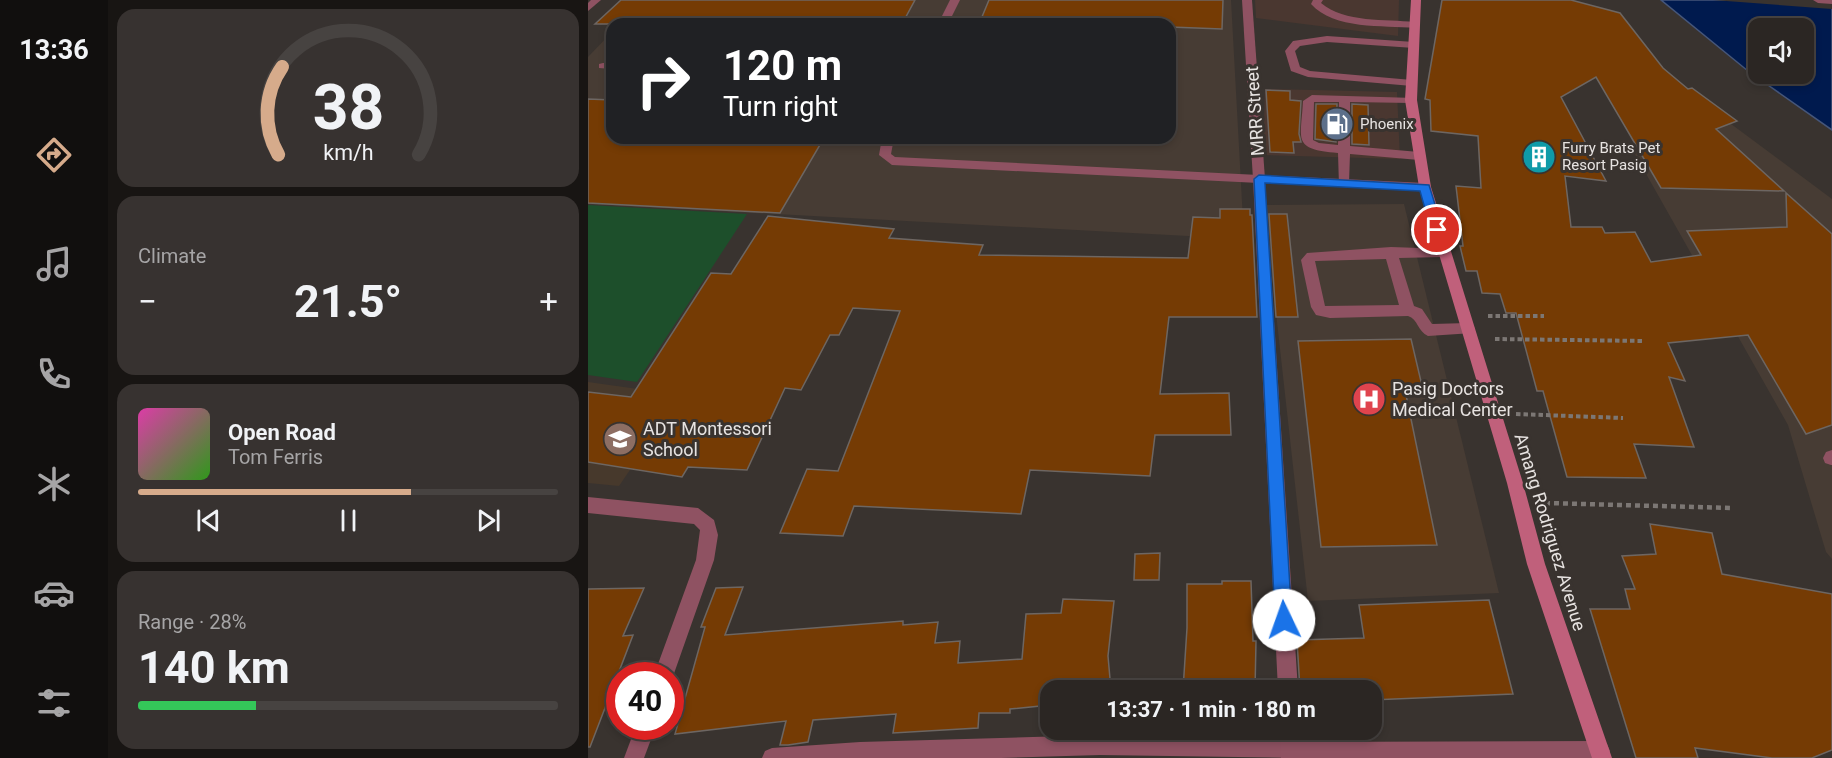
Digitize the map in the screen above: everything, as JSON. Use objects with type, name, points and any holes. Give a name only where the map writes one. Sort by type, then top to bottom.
[{"type":"main road","name":"Amang Rodriguez Avenue","points":[[1416,0],[1411,100],[1425,187],[1494,413],[1536,564],[1601,755]]},
{"type":"street","points":[[588,8],[596,0]]},
{"type":"street","points":[[946,18],[955,0]]},
{"type":"street","name":"MRR Street","points":[[1248,0],[1287,680]]},
{"type":"street","points":[[1318,0],[1316,4],[1321,10],[1335,17],[1415,25]]},
{"type":"street","points":[[1818,0],[1832,1]]},
{"type":"street","points":[[1412,83],[1308,74],[1295,69],[1290,51],[1297,44],[1327,39],[1414,45]]},
{"type":"street","points":[[1411,100],[1312,98],[1309,102],[1307,140],[1318,147],[1419,156]]},
{"type":"street","points":[[1343,183],[1345,99]]},
{"type":"street","points":[[887,144],[885,154],[892,161],[1121,174],[1425,187]]},
{"type":"street","points":[[1391,252],[1408,310]]},
{"type":"street","points":[[1443,252],[1312,256],[1308,260],[1316,304],[1321,310],[1330,312],[1408,310],[1417,313],[1428,330],[1468,328]]},
{"type":"street","points":[[588,505],[698,516],[708,526],[705,560],[669,662]]},
{"type":"street","points":[[634,758],[641,740]]},
{"type":"street","points":[[1290,740],[1291,755]]},
{"type":"street","points":[[778,758],[860,752],[1100,745],[1291,755],[1601,755]]},
{"type":"path","points":[[1468,328],[1544,316]]},
{"type":"path","points":[[1468,328],[1644,341]]},
{"type":"path","points":[[1494,413],[1623,418]]},
{"type":"path","points":[[1520,503],[1733,508]]},
{"type":"shaded area","points":[[643,0],[1231,0],[1244,239],[588,204],[588,57],[606,38],[606,144],[1176,144],[1176,18],[626,18]]},
{"type":"shaded area","points":[[1255,0],[1399,0],[1398,36],[1256,18]]},
{"type":"shaded area","points":[[1265,89],[1397,92],[1400,159],[1263,155]]},
{"type":"shaded area","points":[[1723,118],[1832,199],[1832,559],[1826,552],[1788,425],[1632,149]]},
{"type":"shaded area","name":"Pasig Doctors Medical Center","points":[[1404,204],[1499,593],[1308,601],[1264,205]]},
{"type":"shaded area","name":"ADT Montessori School","points":[[588,382],[681,395],[619,486],[588,483]]},
{"type":"green space","points":[[588,205],[747,214],[637,382],[588,375]]},
{"type":"water","points":[[1661,0],[1832,0],[1832,130],[1767,84],[1814,84],[1814,18],[1748,18],[1748,71]]},
{"type":"pier","points":[[1713,0],[1832,0],[1832,9]]},
{"type":"building","points":[[621,0],[915,0],[905,18],[606,18],[606,24],[595,24]]},
{"type":"building","points":[[989,0],[1223,0],[1222,29],[1176,27],[1176,18],[982,18]]},
{"type":"building","points":[[1442,0],[1571,0],[1620,13],[1663,68],[1688,89],[1692,88],[1737,121],[1716,129],[1784,191],[1661,188],[1596,77],[1561,97],[1606,181],[1565,176],[1571,227],[1602,227],[1605,233],[1635,232],[1651,262],[1701,255],[1687,231],[1787,227],[1786,193],[1832,234],[1832,425],[1806,434],[1748,335],[1668,343],[1685,381],[1669,377],[1694,447],[1634,444],[1646,478],[1567,477],[1543,391],[1537,391],[1516,313],[1506,313],[1500,294],[1482,293],[1477,271],[1466,271],[1460,246],[1463,246],[1456,186],[1481,188],[1478,136],[1431,131],[1430,100],[1425,99]]},
{"type":"building","points":[[1266,90],[1290,91],[1290,100],[1301,101],[1299,134],[1301,142],[1293,142],[1294,153],[1270,152]]},
{"type":"building","points":[[588,99],[606,100],[606,144],[820,144],[780,213],[588,203]]},
{"type":"building","points":[[1316,104],[1337,104],[1336,142],[1315,139]]},
{"type":"building","points":[[1352,104],[1368,105],[1369,145],[1352,144]]},
{"type":"building","points":[[1220,209],[1250,209],[1257,317],[1169,317],[1160,394],[1229,393],[1231,435],[1155,435],[1150,476],[1030,470],[1021,514],[854,506],[843,536],[780,533],[807,469],[838,471],[900,311],[853,308],[839,335],[830,335],[801,390],[785,388],[747,470],[688,467],[682,477],[588,462],[588,392],[631,397],[711,273],[731,274],[768,216],[894,229],[889,238],[983,245],[979,255],[1188,258],[1193,217],[1220,218]]},
{"type":"building","points":[[1269,214],[1287,214],[1298,317],[1276,317]]},
{"type":"building","points":[[1411,339],[1423,390],[1405,390],[1437,545],[1321,547],[1298,341]]},
{"type":"building","points":[[1650,524],[1712,533],[1722,574],[1832,594],[1832,750],[1812,758],[1772,758],[1695,748],[1698,758],[1636,758],[1590,609],[1630,609],[1625,589],[1635,589],[1622,556],[1656,554]]},
{"type":"building","points":[[1160,553],[1159,580],[1134,580],[1135,554]]},
{"type":"building","points":[[1222,581],[1251,581],[1253,641],[1256,641],[1255,680],[1184,680],[1187,584],[1222,584]]},
{"type":"building","points":[[743,587],[725,635],[903,621],[903,625],[938,622],[935,643],[960,641],[958,663],[1022,659],[1026,614],[1061,613],[1063,599],[1114,601],[1108,656],[1110,680],[1040,680],[1040,706],[1010,709],[1010,713],[979,713],[978,728],[893,733],[896,714],[813,720],[808,742],[788,745],[780,745],[786,721],[684,733],[684,702],[705,627],[701,627],[716,588]]},
{"type":"building","points":[[644,588],[623,636],[633,635],[623,662],[606,662],[606,705],[590,747],[588,747],[588,589]]},
{"type":"building","points":[[1489,600],[1513,694],[1382,700],[1382,680],[1299,680],[1297,640],[1364,638],[1359,605]]},
{"type":"place","name":"Phoenix","points":[[1337,124]]},
{"type":"place","name":"Furry Brats Pet Resort Pasig","points":[[1539,157]]},
{"type":"place","name":"Pasig Doctors Medical Center","points":[[1369,399]]},
{"type":"place","name":"ADT Montessori School","points":[[620,439]]},
{"type":"route","points":[[1284,620],[1259,179],[1425,187],[1437,230]]}]
